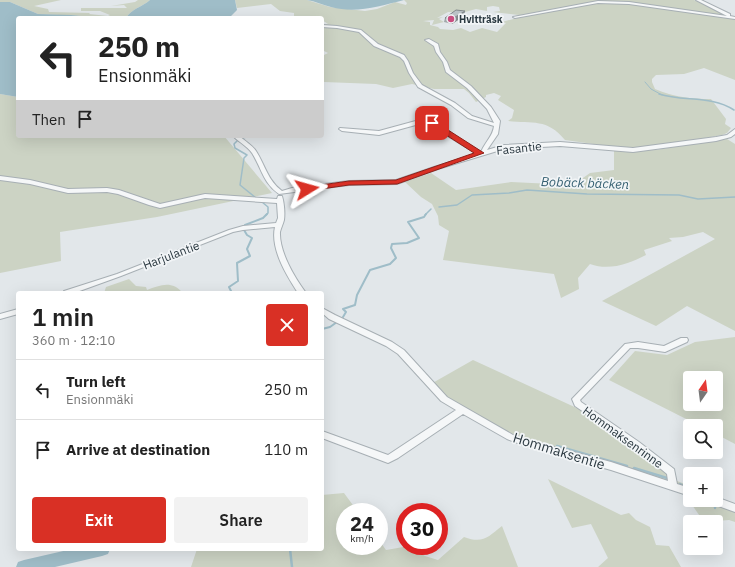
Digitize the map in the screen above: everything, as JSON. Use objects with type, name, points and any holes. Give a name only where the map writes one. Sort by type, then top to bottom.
[{"type":"street","points":[[698,0],[735,18]]},
{"type":"street","points":[[515,17],[598,2],[629,3],[735,18]]},
{"type":"street","points":[[324,26],[341,27],[360,31],[376,45],[402,56],[420,86],[453,104],[470,117],[497,125]]},
{"type":"street","points":[[342,129],[379,133],[428,122],[482,153],[492,141],[497,121],[489,108],[466,84],[448,71],[436,45],[427,40]]},
{"type":"street","name":"Fasantie","points":[[281,193],[292,190],[349,183],[397,182],[504,147],[569,144],[633,150],[716,139],[729,136],[735,131]]},
{"type":"street","points":[[238,138],[252,150],[264,177],[270,185],[281,193],[280,218],[276,233],[280,252],[291,277],[301,291]]},
{"type":"street","points":[[492,141],[504,147]]},
{"type":"street","points":[[0,178],[30,182],[68,191],[107,190],[119,192],[160,206],[205,196],[281,201]]},
{"type":"street","name":"Harjulantie","points":[[73,291],[119,275],[231,231],[243,228],[278,225]]},
{"type":"street","name":"Hommaksentie","points":[[324,311],[332,317],[388,344],[401,352],[444,399],[510,437],[526,443],[631,472],[683,490]]},
{"type":"street","points":[[0,316],[16,312]]},
{"type":"street","name":"Hommaksenrinne","points":[[673,486],[671,472],[636,444],[583,408],[578,404],[576,399],[628,346],[638,345],[664,349],[684,340]]},
{"type":"street","points":[[324,435],[388,459],[395,456],[462,410]]},
{"type":"street","points":[[723,503],[735,508]]},
{"type":"green space","points":[[0,0],[61,0],[34,6],[48,9],[49,12],[90,13],[89,14],[108,16],[38,14],[10,2],[0,2]]},
{"type":"green space","points":[[138,0],[150,0],[128,15],[108,16],[110,15],[100,11],[81,11],[81,8],[127,8],[124,5],[111,6],[135,2]]},
{"type":"green space","points":[[235,0],[307,0],[330,7],[365,11],[377,9],[395,2],[406,5],[407,3],[404,0],[694,0],[735,19],[735,80],[704,68],[684,74],[656,75],[652,79],[652,82],[655,89],[669,94],[690,98],[711,99],[726,119],[725,124],[731,128],[727,133],[722,135],[662,146],[642,148],[613,147],[565,140],[552,128],[539,123],[508,121],[512,118],[514,110],[498,100],[501,96],[494,93],[486,95],[486,97],[476,102],[464,89],[434,89],[412,84],[393,88],[376,84],[324,82],[324,55],[328,53],[324,51],[324,24],[328,24],[324,21],[324,16],[294,16],[294,13],[280,11],[271,4],[237,8]],"holes":[[[493,6],[499,7],[500,11],[493,12],[519,15],[517,18],[502,22],[506,23],[497,32],[482,28],[470,32],[461,28],[453,30],[440,29],[430,25],[430,22],[423,21],[434,20],[432,25],[444,22],[439,19],[443,17],[437,18],[448,12],[465,12],[476,9],[487,11],[487,7]]]},
{"type":"green space","points":[[0,94],[16,97],[16,138],[226,138],[272,193],[157,217],[60,232],[61,261],[0,273]]},
{"type":"green space","points":[[727,139],[735,144],[735,331],[687,306],[656,326],[602,301],[715,239],[703,232],[683,237],[669,238],[672,241],[644,250],[646,255],[619,266],[604,267],[590,264],[578,278],[579,289],[561,298],[554,274],[443,260],[449,231],[439,225],[438,216],[432,204],[421,197],[405,182],[431,173],[456,190],[511,182],[573,185],[590,173],[614,170],[614,151],[655,150]]},
{"type":"green space","points":[[129,279],[136,286],[146,287],[147,290],[161,285],[170,285],[175,286],[181,291],[105,291],[106,287]]},
{"type":"green space","points":[[735,337],[735,444],[723,438],[723,419],[686,419],[609,380],[635,351],[667,355],[695,342]]},
{"type":"green space","points":[[473,360],[594,416],[671,472],[672,479],[683,483],[683,490],[526,443],[462,410],[429,385]]},
{"type":"green space","points":[[548,479],[621,515],[629,513],[636,520],[650,527],[656,545],[669,546],[681,567],[598,567],[608,558],[591,524],[572,528]]},
{"type":"green space","points":[[344,493],[351,503],[336,503],[336,555],[388,555],[388,550],[396,548],[396,555],[423,555],[438,560],[444,555],[448,555],[448,551],[464,537],[476,540],[485,538],[502,526],[518,567],[191,567],[196,551],[324,551],[324,495]]},
{"type":"green space","points":[[723,506],[735,510],[735,522],[729,520],[723,520],[723,515],[699,515],[694,507]]},
{"type":"water","points":[[150,0],[235,0],[237,10],[231,16],[127,16]]},
{"type":"water","points":[[307,0],[404,0],[386,5],[350,10],[331,7]]},
{"type":"water","points":[[0,2],[10,2],[38,14],[81,16],[16,16],[16,97],[0,94]]},
{"type":"building","points":[[456,10],[465,11],[452,19],[445,18]]},
{"type":"waterway","points":[[645,82],[651,89],[661,94]]},
{"type":"waterway","points":[[661,94],[678,98],[707,100],[725,105],[734,110]]},
{"type":"waterway","name":"Bobäck bäcken","points":[[237,141],[234,144],[235,148],[247,155],[244,158],[240,185],[256,198]]},
{"type":"waterway","name":"Bobäck bäcken","points":[[439,207],[457,205],[472,195],[509,193],[527,190],[587,194],[679,195],[698,199],[735,197]]},
{"type":"waterway","name":"Bobäck bäcken","points":[[245,225],[263,218],[268,213],[268,207],[262,202]]},
{"type":"waterway","name":"Bobäck bäcken","points":[[426,214],[431,209]]},
{"type":"waterway","name":"Bobäck bäcken","points":[[343,317],[346,312],[343,309],[355,305],[357,295],[370,270],[390,264],[396,258],[391,248],[392,244],[407,243],[419,238],[408,222],[424,217],[426,214]]},
{"type":"waterway","name":"Bobäck bäcken","points":[[231,291],[229,287],[238,281],[237,263],[250,256],[247,249],[252,238],[247,235],[244,230]]},
{"type":"waterway","name":"Bobäck bäcken","points":[[324,328],[330,327],[337,322]]},
{"type":"waterway","points":[[557,446],[627,466]]},
{"type":"waterway","points":[[634,468],[667,478]]},
{"type":"waterway","points":[[24,567],[93,551]]},
{"type":"waterway","points":[[290,551],[292,567]]},
{"type":"place","name":"Hvitträsk","points":[[451,19]]},
{"type":"route","points":[[307,189],[337,184],[372,184],[403,181],[480,153],[432,123]]}]
